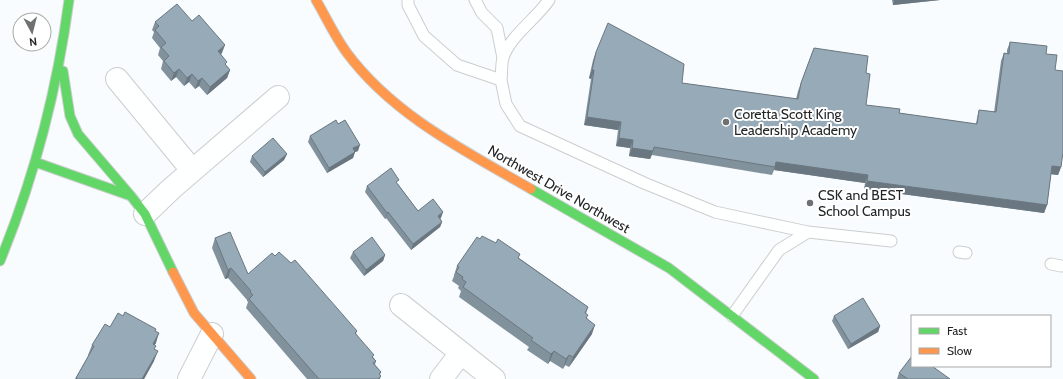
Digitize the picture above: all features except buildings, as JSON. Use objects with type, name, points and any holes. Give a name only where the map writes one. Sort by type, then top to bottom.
[{"type":"street","points":[[0,261],[15,227],[41,146],[62,56],[69,0]]},
{"type":"street","name":"Northwest Drive Northwest","points":[[316,0],[346,52],[380,91],[444,139],[669,268],[814,379]]},
{"type":"street","points":[[62,56],[66,96],[70,116],[78,134],[145,214],[194,313],[251,379]]},
{"type":"street","points":[[118,79],[192,170]]},
{"type":"street","points":[[145,214],[192,170],[278,97]]},
{"type":"street","points":[[36,162],[131,196]]},
{"type":"street","points":[[400,305],[494,379]]},
{"type":"street","points":[[189,379],[212,334]]},
{"type":"street","points":[[441,379],[461,353]]},
{"type":"lane","points":[[408,0],[408,5],[424,36],[457,65],[501,80]]},
{"type":"lane","points":[[475,0],[482,13],[497,28],[503,58],[501,80],[506,104],[520,126],[644,183],[715,212],[808,232],[891,241]]},
{"type":"lane","points":[[503,58],[510,42],[540,14],[549,0]]},
{"type":"lane","points":[[732,316],[780,250],[808,232]]},
{"type":"traffic: fast","points":[[0,261],[24,197],[43,133],[58,67],[69,0]]},
{"type":"traffic: fast","points":[[63,71],[70,116],[78,134],[131,196]]},
{"type":"traffic: fast","points":[[35,162],[131,196],[145,214],[173,272]]},
{"type":"traffic: fast","points":[[531,189],[669,268],[814,379]]},
{"type":"traffic: slow","points":[[316,0],[347,53],[365,75],[386,95],[408,113],[456,146],[531,189]]},
{"type":"traffic: slow","points":[[173,272],[194,313],[251,379]]},
{"type":"place","name":"Coretta Scott King Leadership Academy","points":[[726,122]]},
{"type":"place","name":"CSK and BEST School Campus","points":[[810,203]]}]
